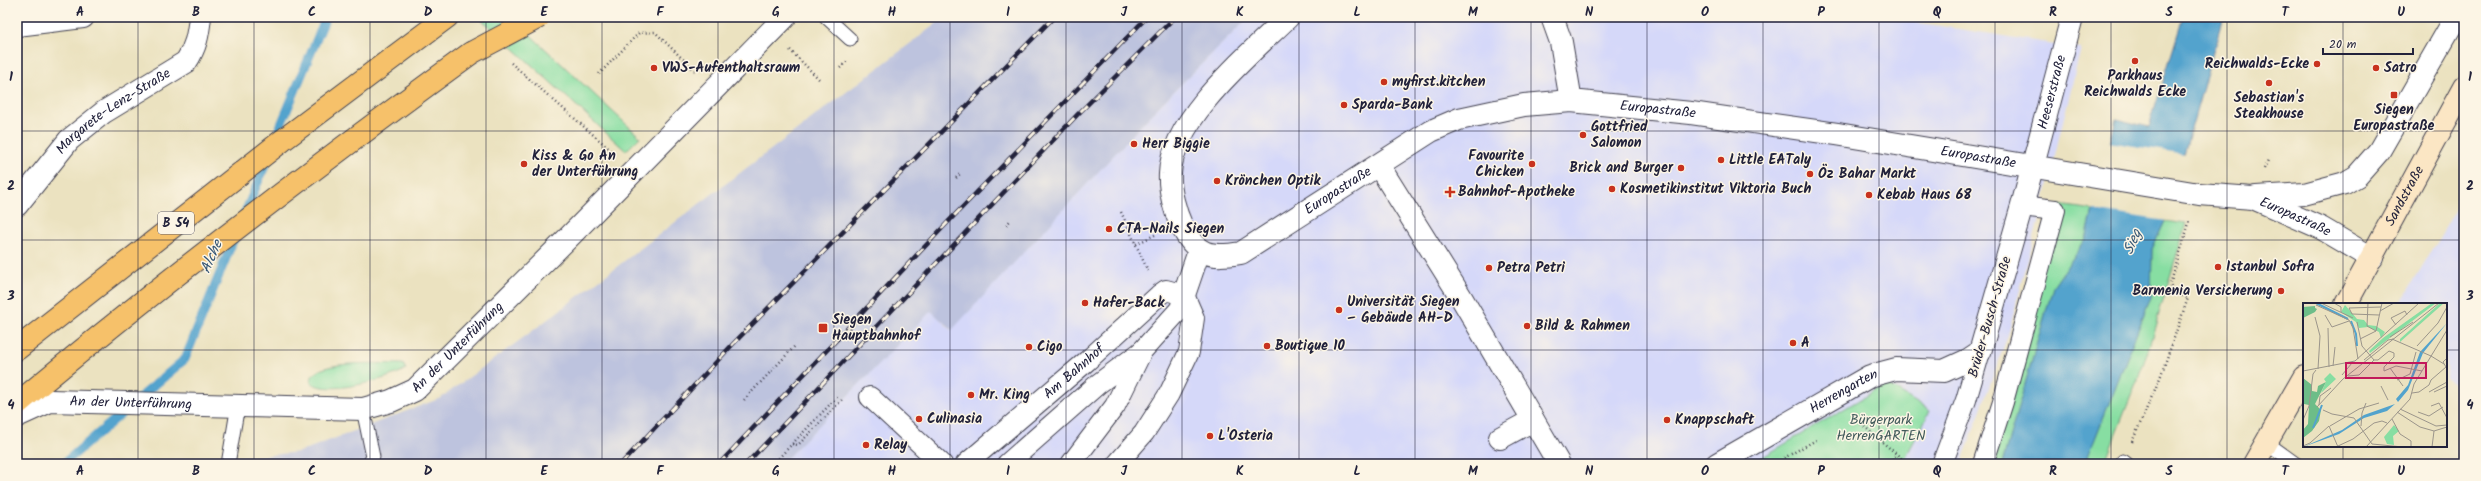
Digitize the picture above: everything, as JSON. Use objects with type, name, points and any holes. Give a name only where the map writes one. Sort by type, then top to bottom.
[{"type":"highway","name":"B 54","points":[[17,349],[283,140],[447,17]]},
{"type":"highway","points":[[17,404],[80,351],[304,175],[519,17]]},
{"type":"highway","points":[[471,53],[539,17]]},
{"type":"main road","name":"Sandstraße","points":[[2347,303],[2464,87]]},
{"type":"main road","points":[[2254,464],[2303,379]]},
{"type":"street","points":[[17,25],[83,17]]},
{"type":"street","name":"Margarete-Lenz-Straße","points":[[17,205],[69,140],[104,112],[186,62],[194,50],[198,38],[200,17]]},
{"type":"street","points":[[1006,459],[1098,384],[1142,351],[1176,311],[1199,251],[1186,234],[1173,200],[1170,174],[1177,146],[1194,114],[1212,91],[1288,17]]},
{"type":"street","points":[[1552,17],[1561,42],[1571,101]]},
{"type":"street","name":"Heeserstraße","points":[[2032,168],[2072,17]]},
{"type":"street","points":[[2252,198],[2304,194],[2345,183],[2357,176],[2379,151],[2456,17]]},
{"type":"street","name":"An der Unterführung","points":[[17,416],[50,401],[363,409],[391,401],[415,390],[634,171],[778,24]]},
{"type":"street","name":"Europastraße","points":[[1199,251],[1218,256],[1241,253],[1379,166],[1431,131],[1459,119],[1524,105],[1571,101],[1691,113],[1822,132],[2062,173],[2207,195],[2252,198],[2321,228],[2372,258]]},
{"type":"street","points":[[1379,166],[1559,464]]},
{"type":"street","name":"Brüder-Busch-Straße","points":[[1942,464],[1966,400],[2032,168]]},
{"type":"street","points":[[1983,464],[2004,402],[2055,210],[2022,206]]},
{"type":"street","points":[[1117,464],[1144,433],[1170,394],[1189,352],[1194,318],[1176,311],[1166,290],[1159,295]]},
{"type":"street","name":"Am Bahnhof","points":[[966,464],[1087,361],[1159,295]]},
{"type":"street","points":[[1071,464],[1115,406],[1142,351]]},
{"type":"street","name":"Herrengarten","points":[[1717,464],[1870,376],[1896,369],[1925,369],[1944,371],[1962,364],[1980,352]]},
{"type":"street","points":[[870,397],[942,464]]},
{"type":"street","points":[[1500,438],[1533,420]]},
{"type":"lane","points":[[826,17],[850,39]]},
{"type":"lane","points":[[228,464],[238,405]]},
{"type":"lane","points":[[363,409],[373,456],[369,464]]},
{"type":"lane","points":[[2267,442],[2296,464]]},
{"type":"path","points":[[778,24],[819,79]]},
{"type":"path","points":[[646,32],[647,38]]},
{"type":"path","points":[[599,74],[640,33],[655,32],[714,89]]},
{"type":"path","points":[[510,62],[634,171]]},
{"type":"path","points":[[956,178],[961,173]]},
{"type":"path","points":[[1122,212],[1159,295]]},
{"type":"path","points":[[1006,225],[1011,220]]},
{"type":"path","points":[[2125,463],[2160,378],[2188,298],[2174,293],[2170,285],[2189,224]]},
{"type":"path","points":[[744,400],[795,346]]},
{"type":"path","points":[[773,464],[838,396]]},
{"type":"path","points":[[1830,398],[1908,464]]},
{"type":"path","points":[[792,444],[798,445],[842,400]]},
{"type":"path","points":[[1891,464],[1896,454]]},
{"type":"shaded area","points":[[945,17],[1249,17],[1160,105],[952,330],[931,311],[781,464],[187,464],[299,452],[441,398],[535,329]]},
{"type":"shaded area","points":[[1249,17],[1882,17],[2081,48],[2043,204],[2008,335],[1961,464],[781,464],[931,310],[951,330],[1160,105]]},
{"type":"shaded area","points":[[2464,196],[2464,391],[2447,380],[2447,303],[2401,303]]},
{"type":"green space","points":[[479,17],[511,17],[640,137],[626,151]]},
{"type":"green space","points":[[2060,205],[2093,210],[2086,239],[2053,287],[2002,464],[1985,464]]},
{"type":"green space","points":[[2165,221],[2186,224],[2144,363],[2104,464],[2085,464],[2151,297],[2152,249]]},
{"type":"green space","points":[[366,363],[403,364],[406,369],[398,373],[358,385],[329,388],[318,386],[311,382],[314,374],[322,369],[335,366]]},
{"type":"green space","name":"Bürgerpark HerrenGARTEN","points":[[1886,384],[1930,411],[1902,464],[1751,464]]},
{"type":"water","name":"Sieg","points":[[2183,17],[2223,17],[2165,221],[2152,249],[2151,297],[2085,464],[2002,464],[2053,287],[2086,239],[2116,119],[2149,127]]},
{"type":"pier","points":[[2108,142],[2186,154],[2167,221],[2091,210]]},
{"type":"waterway","name":"Alche","points":[[275,139],[326,17]]},
{"type":"waterway","name":"Alche","points":[[243,217],[268,159]]},
{"type":"waterway","name":"Alche","points":[[63,464],[185,359],[235,236]]},
{"type":"railway","points":[[621,464],[733,344],[1054,17]]},
{"type":"railway","points":[[719,464],[949,221],[1147,17]]},
{"type":"railway","points":[[746,464],[1078,114],[1175,17]]},
{"type":"place","name":"Parkhaus Reichwalds Ecke","points":[[2135,61]]},
{"type":"place","name":"Reichwalds-Ecke","points":[[2317,64]]},
{"type":"place","name":"VWS-Aufenthaltsraum","points":[[654,68]]},
{"type":"place","name":"Satro","points":[[2376,68]]},
{"type":"place","name":"myfirst.kitchen","points":[[1384,82]]},
{"type":"place","name":"Sebastian's Steakhouse","points":[[2269,83]]},
{"type":"place","name":"Siegen Europastraße","points":[[2394,95]]},
{"type":"place","name":"Sparda-Bank","points":[[1344,105]]},
{"type":"place","name":"Gottfried Salomon","points":[[1583,135]]},
{"type":"place","name":"Herr Biggie","points":[[1134,144]]},
{"type":"place","name":"Little EATaly","points":[[1721,160]]},
{"type":"place","name":"Kiss & Go An der Unterführung","points":[[524,164]]},
{"type":"place","name":"Favourite Chicken","points":[[1532,164]]},
{"type":"place","name":"Brick and Burger","points":[[1681,168]]},
{"type":"place","name":"Öz Bahar Markt","points":[[1810,174]]},
{"type":"place","name":"Krönchen Optik","points":[[1217,181]]},
{"type":"place","name":"Kosmetikinstitut Viktoria Buch","points":[[1612,189]]},
{"type":"place","name":"Bahnhof-Apotheke","points":[[1450,192]]},
{"type":"place","name":"Kebab Haus 68","points":[[1869,195]]},
{"type":"place","name":"CTA-Nails Siegen","points":[[1109,229]]},
{"type":"place","name":"Istanbul Sofra","points":[[2218,267]]},
{"type":"place","name":"Petra Petri","points":[[1489,268]]},
{"type":"place","name":"Barmenia Versicherung","points":[[2281,291]]},
{"type":"place","name":"Hafer-Back","points":[[1085,303]]},
{"type":"place","name":"Universität Siegen – Gebäude AH-D","points":[[1339,310]]},
{"type":"place","name":"Bild & Rahmen","points":[[1527,326]]},
{"type":"place","name":"Siegen Hauptbahnhof","points":[[823,328]]},
{"type":"place","name":"A","points":[[1793,343]]},
{"type":"place","name":"Boutique 10","points":[[1267,346]]},
{"type":"place","name":"Cigo","points":[[1029,347]]},
{"type":"place","name":"Mr. King","points":[[971,395]]},
{"type":"place","name":"Culinasia","points":[[919,419]]},
{"type":"place","name":"Knappschaft","points":[[1667,420]]},
{"type":"place","name":"L'Osteria","points":[[1210,436]]},
{"type":"place","name":"Relay","points":[[866,445]]}]
